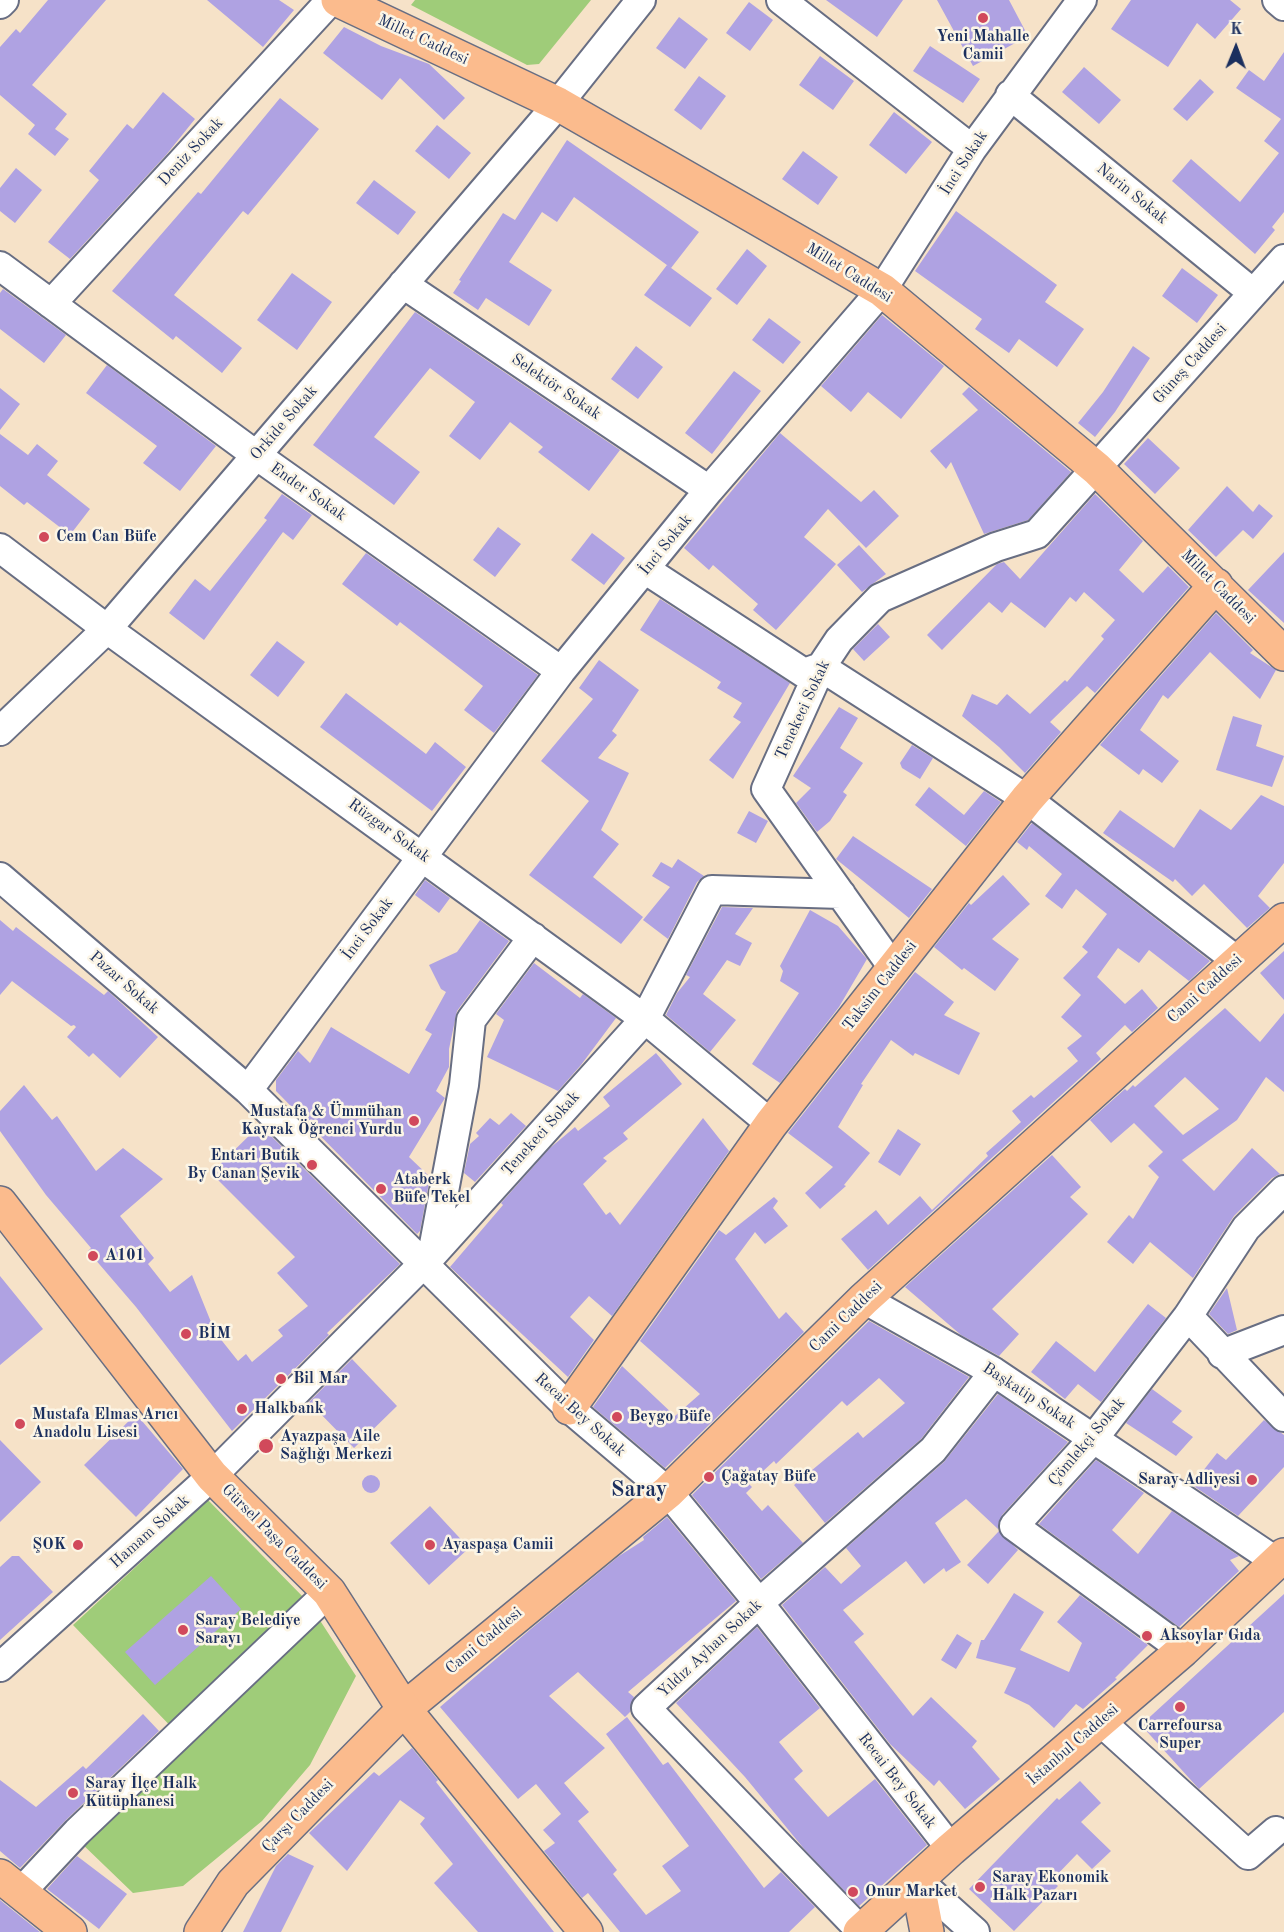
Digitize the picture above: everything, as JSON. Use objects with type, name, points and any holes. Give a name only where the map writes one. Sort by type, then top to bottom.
[{"type":"main road","name":"Millet Caddesi","points":[[338,0],[558,104],[882,290],[1097,469],[1284,654]]},
{"type":"main road","name":"Taksim Caddesi","points":[[569,1408],[771,1124],[1028,799],[1216,585]]},
{"type":"main road","name":"Cami Caddesi","points":[[404,1709],[668,1492],[864,1299],[1236,960],[1284,920]]},
{"type":"main road","name":"Gürsel Paşa Caddesi","points":[[0,1203],[212,1476],[329,1592],[404,1709],[586,1932]]},
{"type":"main road","name":"İstanbul Caddesi","points":[[860,1932],[951,1850],[1183,1650],[1281,1559]]},
{"type":"main road","name":"Çarşı Caddesi","points":[[201,1932],[233,1883],[404,1709]]},
{"type":"main road","points":[[917,1880],[927,1932]]},
{"type":"main road","points":[[7,1886],[70,1932]]},
{"type":"street","points":[[0,4],[4,0]]},
{"type":"street","name":"Deniz Sokak","points":[[51,304],[331,0]]},
{"type":"street","name":"Orkide Sokak","points":[[0,731],[107,629],[558,104],[641,0]]},
{"type":"street","points":[[781,0],[972,149]]},
{"type":"street","points":[[1277,0],[1284,6]]},
{"type":"street","name":"İnci Sokak","points":[[248,1090],[561,671],[646,570],[709,490],[882,290],[972,149],[1072,4]]},
{"type":"street","name":"Narin Sokak","points":[[1010,95],[1254,293]]},
{"type":"street","name":"Güneş Caddesi","points":[[1097,469],[1284,259]]},
{"type":"street","name":"Ender Sokak","points":[[0,266],[256,455],[561,671]]},
{"type":"street","name":"Selektör Sokak","points":[[403,284],[709,490]]},
{"type":"street","name":"Tenekeci Sokak","points":[[894,969],[766,789],[821,667],[839,640],[880,598],[996,547],[1037,534],[1097,469]]},
{"type":"street","name":"Rüzgar Sokak","points":[[0,548],[107,629],[424,856],[645,1019],[771,1124]]},
{"type":"street","points":[[646,570],[804,673],[821,667],[1028,799],[1236,960]]},
{"type":"street","name":"Pazar Sokak","points":[[0,877],[248,1090]]},
{"type":"street","name":"Tenekeci Sokak","points":[[427,1260],[645,1019],[712,890],[841,894]]},
{"type":"street","points":[[427,1260],[464,1085],[471,1020],[533,937]]},
{"type":"street","name":"Recai Bey Sokak","points":[[248,1090],[427,1260],[569,1408],[668,1492],[759,1603],[951,1850]]},
{"type":"street","name":"Çömlekçi Sokak","points":[[1183,1650],[1014,1526],[1094,1438],[1188,1316],[1246,1228],[1284,1190]]},
{"type":"street","name":"Hamam Sokak","points":[[0,1667],[212,1476],[427,1260]]},
{"type":"street","name":"Başkatip Sokak","points":[[864,1299],[994,1372],[1281,1559]]},
{"type":"street","points":[[1188,1316],[1284,1417]]},
{"type":"street","points":[[1222,1354],[1284,1330]]},
{"type":"street","name":"Yıldız Ayhan Sokak","points":[[860,1932],[646,1708],[759,1603],[933,1450],[994,1372]]},
{"type":"street","points":[[7,1886],[101,1809],[329,1592]]},
{"type":"street","points":[[1100,1721],[1248,1855],[1276,1831]]},
{"type":"street","points":[[917,1880],[975,1932]]},
{"type":"green space","points":[[415,0],[591,0],[539,64],[527,65],[411,5]]},
{"type":"green space","points":[[208,1500],[308,1602],[356,1676],[310,1765],[262,1821],[183,1886],[133,1893],[78,1840],[181,1737],[73,1625]]},
{"type":"building","points":[[48,0],[106,0],[32,85],[67,114],[55,129],[69,139],[55,156],[28,134],[35,125],[0,95],[0,47],[16,29],[20,33]]},
{"type":"building","points":[[207,0],[279,0],[294,10],[263,47]]},
{"type":"building","points":[[826,0],[903,0],[877,37]]},
{"type":"building","name":"Yeni Mahalle Camii","points":[[937,0],[1009,0],[1028,36],[973,66]]},
{"type":"building","points":[[1131,0],[1230,0],[1241,9],[1215,39],[1197,23],[1168,67],[1111,29]]},
{"type":"building","points":[[749,2],[773,20],[750,51],[726,33]]},
{"type":"building","points":[[679,17],[708,39],[685,69],[656,48]]},
{"type":"building","points":[[344,27],[381,46],[429,64],[465,98],[444,120],[400,78],[382,100],[323,53]]},
{"type":"building","points":[[930,46],[980,79],[963,103],[913,71]]},
{"type":"building","points":[[1284,52],[1284,212],[1272,227],[1275,230],[1255,254],[1172,181],[1191,159],[1240,202],[1279,153],[1264,141],[1281,119],[1236,88],[1249,70],[1264,81]]},
{"type":"building","points":[[820,56],[854,81],[833,110],[799,85]]},
{"type":"building","points":[[1084,67],[1121,100],[1099,124],[1062,92]]},
{"type":"building","points":[[699,76],[726,96],[701,130],[674,110]]},
{"type":"building","points":[[1200,79],[1214,92],[1187,121],[1173,109]]},
{"type":"building","points":[[163,92],[195,119],[166,155],[70,259],[48,242],[99,180],[89,171],[127,124],[133,129]]},
{"type":"building","points":[[280,98],[319,129],[248,215],[243,211],[174,295],[242,348],[222,373],[176,336],[173,340],[112,291],[198,192],[201,194]]},
{"type":"building","points":[[894,112],[932,142],[906,174],[869,145]]},
{"type":"building","points":[[437,125],[471,153],[449,179],[415,151]]},
{"type":"building","points":[[567,140],[699,232],[671,268],[574,197],[557,222],[542,212],[509,262],[552,290],[529,326],[486,298],[478,310],[453,293],[461,281],[459,280],[503,213],[515,220]]},
{"type":"building","points":[[803,151],[838,177],[818,205],[782,179]]},
{"type":"building","points":[[16,168],[42,190],[15,223],[0,211],[0,188]]},
{"type":"building","points":[[374,180],[416,212],[398,235],[356,203]]},
{"type":"building","points":[[956,211],[1057,285],[1045,302],[1084,329],[1057,367],[1019,339],[1009,353],[975,329],[982,319],[915,271]]},
{"type":"building","points":[[747,249],[767,266],[737,305],[716,289]]},
{"type":"building","points":[[667,265],[712,298],[690,327],[644,295]]},
{"type":"building","points":[[1182,268],[1218,295],[1197,323],[1162,296]]},
{"type":"building","points":[[292,273],[332,302],[297,350],[257,320]]},
{"type":"building","points":[[3,289],[66,335],[44,363],[0,329],[0,293]]},
{"type":"building","points":[[415,312],[620,450],[589,491],[538,452],[543,447],[510,422],[480,460],[449,436],[475,402],[430,368],[374,437],[420,472],[394,505],[313,445]]},
{"type":"building","points":[[882,315],[944,366],[901,419],[868,392],[851,412],[821,386]]},
{"type":"building","points":[[769,318],[801,342],[783,364],[752,340]]},
{"type":"building","points":[[636,346],[663,367],[638,399],[611,379]]},
{"type":"building","points":[[1133,346],[1150,358],[1115,412],[1095,437],[1078,423],[1103,392]]},
{"type":"building","points":[[107,365],[216,446],[180,491],[143,463],[157,446],[86,393]]},
{"type":"building","points":[[734,371],[761,391],[712,454],[685,433]]},
{"type":"building","points":[[969,387],[1071,472],[1028,520],[984,534],[951,462],[946,469],[930,451],[978,410],[962,394]]},
{"type":"building","points":[[0,388],[20,404],[0,430]]},
{"type":"building","points":[[780,433],[861,502],[874,490],[899,516],[866,548],[828,509],[804,537],[836,564],[776,630],[753,610],[758,604],[713,565],[709,570],[684,548]]},
{"type":"building","points":[[0,434],[28,455],[37,444],[58,461],[47,475],[90,509],[70,535],[27,502],[24,505],[0,486]]},
{"type":"building","points":[[1148,438],[1180,468],[1155,494],[1124,464]]},
{"type":"building","points":[[1227,486],[1253,512],[1259,504],[1273,516],[1253,539],[1243,530],[1216,557],[1188,530]]},
{"type":"building","points":[[282,494],[312,515],[293,540],[283,532],[204,640],[169,613],[195,579],[210,591],[267,520],[264,518]]},
{"type":"building","points":[[1095,494],[1143,541],[1119,570],[1143,593],[1168,566],[1189,587],[1095,693],[1087,686],[1050,722],[1061,732],[1025,773],[999,747],[962,716],[972,694],[997,705],[1007,694],[1030,714],[1065,680],[1067,682],[1104,639],[1101,636],[1115,620],[1084,592],[1076,602],[1070,597],[1045,628],[1011,602],[1002,613],[989,602],[942,650],[927,635],[997,564],[1004,562],[1020,579]]},
{"type":"building","points":[[498,527],[521,544],[495,577],[473,560]]},
{"type":"building","points":[[592,533],[625,558],[604,585],[571,560]]},
{"type":"building","points":[[859,545],[886,574],[862,592],[837,565]]},
{"type":"building","points":[[1284,552],[1284,623],[1248,590]]},
{"type":"building","points":[[366,553],[538,675],[494,733],[464,710],[483,686],[400,622],[397,626],[342,584]]},
{"type":"building","points":[[660,599],[790,683],[733,779],[709,760],[741,722],[733,717],[742,703],[717,688],[721,682],[640,630]]},
{"type":"building","points":[[1216,613],[1253,650],[1250,653],[1276,670],[1260,699],[1210,652],[1168,699],[1163,695],[1140,730],[1179,761],[1162,783],[1143,769],[1139,775],[1100,745]]},
{"type":"building","points":[[878,624],[890,637],[864,661],[853,649]]},
{"type":"building","points":[[277,641],[305,662],[278,697],[250,675]]},
{"type":"building","points":[[599,660],[639,690],[612,731],[617,735],[598,758],[629,773],[601,830],[619,844],[593,877],[643,917],[621,944],[529,875],[589,801],[541,761],[593,699],[579,688]]},
{"type":"building","points":[[346,693],[426,754],[435,742],[466,767],[432,811],[320,727]]},
{"type":"building","points":[[839,707],[858,718],[840,748],[863,763],[843,792],[847,795],[830,821],[817,832],[796,803],[811,788],[793,776]]},
{"type":"building","points":[[1233,716],[1262,725],[1256,746],[1284,756],[1272,787],[1216,770]]},
{"type":"building","points":[[912,745],[933,758],[920,779],[902,768],[900,763]]},
{"type":"building","points":[[929,787],[964,815],[984,791],[1001,802],[966,846],[915,805]]},
{"type":"building","points":[[1261,795],[1284,806],[1284,863],[1258,896],[1270,908],[1247,928],[1204,884],[1192,896],[1175,879],[1173,882],[1103,833],[1120,810],[1174,848],[1200,809],[1231,830]]},
{"type":"building","points":[[749,811],[768,821],[756,843],[737,833]]},
{"type":"building","points":[[1032,823],[1210,961],[1189,981],[1149,950],[1139,963],[1118,948],[1097,977],[1125,1004],[1142,989],[1158,1008],[1132,1032],[1125,1025],[1096,1053],[1101,1059],[868,1270],[841,1239],[876,1210],[888,1225],[920,1196],[932,1210],[988,1156],[986,1153],[1021,1122],[1012,1111],[1031,1095],[1034,1098],[1078,1061],[1067,1048],[1082,1036],[1061,1017],[1081,995],[1063,978],[1088,952],[1082,947],[1107,914],[1076,889],[1062,909],[1045,896],[1062,874],[1029,846],[1027,850],[1017,842]]},
{"type":"building","points":[[853,836],[932,889],[909,918],[836,859]]},
{"type":"building","points":[[678,859],[704,876],[697,882],[668,939],[643,920],[670,887],[652,876],[661,862],[672,868]]},
{"type":"building","points":[[1003,875],[1030,904],[992,939],[1019,959],[995,991],[964,968],[962,970],[934,947],[969,903],[971,905]]},
{"type":"building","points":[[425,880],[450,898],[439,913],[415,895]]},
{"type":"building","points":[[722,907],[753,908],[735,934],[752,943],[740,966],[727,960],[703,994],[736,1020],[710,1052],[666,1015],[677,993],[690,977],[686,975]]},
{"type":"building","points":[[810,910],[838,926],[867,959],[839,1007],[780,1083],[752,1064],[799,993],[780,981],[783,971],[780,966]]},
{"type":"building","points":[[0,920],[13,931],[16,927],[104,995],[108,991],[158,1037],[120,1078],[93,1053],[89,1057],[67,1037],[76,1027],[74,1025],[71,1026],[12,981],[0,995]]},
{"type":"building","points":[[480,920],[509,941],[457,1011],[449,1049],[449,1067],[436,1091],[445,1098],[409,1157],[430,1177],[420,1231],[417,1234],[276,1091],[276,1080],[298,1051],[310,1063],[331,1027],[409,1074],[432,1034],[425,1030],[446,992],[441,989],[429,965],[457,952]]},
{"type":"building","points":[[1284,951],[1284,1000],[1260,973]]},
{"type":"building","points":[[534,963],[580,998],[583,994],[616,1018],[581,1065],[558,1091],[487,1057],[504,1020],[496,1014]]},
{"type":"building","points":[[915,972],[954,1002],[944,1015],[980,1033],[959,1075],[915,1053],[913,1056],[891,1040],[861,1084],[863,1085],[838,1127],[870,1153],[844,1185],[846,1186],[820,1209],[805,1193],[833,1167],[788,1133]]},
{"type":"building","points":[[1225,1008],[1260,1042],[1284,1013],[1284,1092],[1266,1077],[1237,1120],[1182,1160],[1214,1191],[1252,1148],[1280,1174],[1272,1178],[1234,1216],[1193,1278],[1150,1242],[1133,1264],[1107,1242],[1129,1215],[1133,1219],[1159,1177],[1148,1166],[1163,1152],[1134,1123],[1111,1143],[1090,1120],[1125,1089],[1127,1091],[1133,1085],[1135,1087]],"holes":[[[1185,1077],[1219,1109],[1183,1135],[1154,1106]]]},
{"type":"building","points":[[656,1053],[682,1084],[623,1133],[628,1139],[603,1158],[607,1161],[583,1184],[606,1215],[610,1212],[620,1225],[703,1118],[729,1151],[612,1316],[589,1296],[570,1317],[594,1340],[568,1377],[450,1267],[503,1205],[501,1203],[550,1148],[575,1127],[578,1131],[610,1106],[603,1097]]},
{"type":"building","points":[[24,1085],[52,1120],[57,1116],[96,1171],[123,1148],[163,1179],[120,1216],[154,1258],[148,1264],[170,1292],[192,1275],[215,1332],[238,1361],[246,1354],[252,1362],[283,1336],[278,1330],[308,1306],[277,1273],[295,1257],[211,1173],[260,1125],[400,1264],[327,1333],[329,1335],[232,1431],[136,1307],[88,1251],[91,1248],[46,1195],[0,1131],[0,1111]]},
{"type":"building","points":[[511,1113],[526,1126],[475,1182],[464,1173],[470,1144],[479,1136],[476,1133],[490,1118],[499,1125]]},
{"type":"building","points":[[898,1129],[921,1144],[900,1176],[878,1162]]},
{"type":"building","points":[[1052,1155],[1081,1187],[1070,1197],[1088,1214],[992,1309],[1019,1334],[999,1356],[961,1335],[905,1287]]},
{"type":"building","points":[[774,1197],[778,1201],[773,1208],[788,1226],[765,1244],[755,1232],[735,1259],[779,1319],[786,1312],[804,1332],[665,1468],[593,1407],[622,1366],[675,1416],[700,1394],[640,1341],[719,1230],[726,1235]]},
{"type":"building","points":[[0,1276],[43,1329],[0,1365]]},
{"type":"building","points":[[1227,1288],[1237,1330],[1228,1334],[1209,1314]]},
{"type":"building","points":[[1148,1304],[1166,1318],[1101,1402],[1078,1384],[1065,1399],[1031,1372],[1056,1341],[1095,1372]]},
{"type":"building","points":[[869,1321],[969,1377],[921,1439],[825,1523],[794,1485],[858,1432],[863,1438],[905,1403],[879,1378],[847,1406],[842,1401],[776,1464],[774,1461],[749,1484],[752,1487],[746,1493],[762,1511],[768,1505],[803,1543],[761,1579],[692,1495]]},
{"type":"building","points":[[352,1359],[397,1406],[354,1448],[309,1402]]},
{"type":"building","points":[[1152,1389],[1182,1411],[1172,1422],[1193,1437],[1176,1456],[1126,1423]]},
{"type":"building","points":[[998,1394],[1068,1442],[1002,1515],[998,1529],[966,1499],[935,1523],[961,1562],[946,1572],[944,1568],[924,1584],[906,1561],[843,1610],[864,1634],[854,1642],[913,1716],[931,1697],[977,1741],[972,1747],[1000,1779],[965,1809],[939,1780],[934,1786],[890,1744],[782,1605],[825,1567],[841,1584],[861,1566],[846,1548],[944,1462]]},
{"type":"building","points":[[136,1414],[183,1469],[136,1517],[84,1465]]},
{"type":"building","points":[[1264,1420],[1284,1435],[1284,1467],[1238,1516],[1192,1485],[1217,1453],[1226,1460]]},
{"type":"building","points":[[0,1440],[41,1482],[0,1522]]},
{"type":"building","points":[[1096,1460],[1144,1493],[1112,1530],[1138,1554],[1172,1511],[1239,1556],[1230,1560],[1239,1571],[1179,1627],[1039,1524]]},
{"type":"building","points":[[371,1475],[377,1478],[380,1484],[377,1490],[371,1493],[365,1490],[362,1484],[365,1478]]},
{"type":"building","name":"Ayaspaşa Camii","points":[[430,1506],[469,1548],[429,1585],[390,1543]]},
{"type":"building","points":[[667,1517],[736,1601],[628,1692],[634,1697],[630,1712],[625,1717],[578,1672],[549,1696],[605,1748],[564,1783],[589,1812],[578,1821],[617,1870],[613,1874],[646,1915],[681,1891],[662,1866],[689,1846],[606,1734],[627,1717],[663,1765],[668,1762],[764,1888],[781,1872],[815,1907],[789,1932],[620,1932],[588,1893],[582,1898],[544,1851],[555,1843],[543,1830],[561,1814],[536,1784],[518,1799],[440,1707],[619,1556],[644,1540],[643,1537]]},
{"type":"building","points":[[999,1531],[1018,1550],[988,1584],[967,1565]]},
{"type":"building","points":[[12,1556],[19,1556],[53,1592],[0,1640],[0,1567]]},
{"type":"building","name":"Saray Belediye Sarayı","points":[[211,1576],[241,1609],[155,1685],[125,1652]]},
{"type":"building","points":[[1014,1593],[1044,1612],[1020,1650],[1069,1672],[1082,1643],[1057,1622],[1080,1595],[1148,1645],[1115,1678],[1117,1679],[1083,1709],[1076,1704],[1054,1728],[1029,1705],[1004,1693],[1016,1668],[976,1658],[981,1640],[984,1640]]},
{"type":"building","points":[[1284,1594],[1284,1712],[1199,1789],[1141,1725]]},
{"type":"building","points":[[757,1627],[820,1708],[779,1742],[803,1771],[794,1779],[828,1817],[875,1779],[927,1845],[859,1906],[805,1850],[745,1777],[676,1703]]},
{"type":"building","points":[[957,1634],[972,1643],[956,1669],[941,1660]]},
{"type":"building","points":[[143,1714],[159,1731],[66,1820],[20,1868],[0,1851],[0,1780],[36,1807],[83,1766],[86,1769]]},
{"type":"building","points":[[412,1748],[554,1932],[478,1932],[434,1883],[453,1864],[420,1824],[425,1818],[400,1800],[347,1871],[309,1833],[374,1772],[379,1776]]},
{"type":"building","points":[[1080,1781],[1101,1803],[1081,1822],[1111,1851],[1092,1869],[1077,1854],[1052,1880],[1058,1886],[1014,1931],[969,1889],[1057,1798],[1059,1800]]},
{"type":"building","points":[[288,1854],[314,1866],[281,1932],[243,1932],[276,1866]]},
{"type":"building","points":[[77,1856],[127,1894],[99,1929],[47,1889]]},
{"type":"building","points":[[0,1900],[40,1932],[0,1932]]},
{"type":"place","name":"Yeni Mahalle Camii","points":[[983,18]]},
{"type":"place","name":"Cem Can Büfe","points":[[44,537]]},
{"type":"place","name":"Mustafa & Ümmühan Kayrak Öğrenci Yurdu","points":[[414,1121]]},
{"type":"place","name":"Entari Butik By Canan Şevik","points":[[312,1165]]},
{"type":"place","name":"Ataberk Büfe Tekel","points":[[381,1189]]},
{"type":"place","name":"A101","points":[[93,1256]]},
{"type":"place","name":"BİM","points":[[186,1334]]},
{"type":"place","name":"Bil Mar","points":[[281,1379]]},
{"type":"place","name":"Halkbank","points":[[242,1409]]},
{"type":"place","name":"Beygo Büfe","points":[[617,1417]]},
{"type":"place","name":"Mustafa Elmas Arıcı Anadolu Lisesi","points":[[20,1424]]},
{"type":"place","name":"Ayazpaşa Aile Sağlığı Merkezi","points":[[266,1446]]},
{"type":"place","name":"Çağatay Büfe","points":[[709,1477]]},
{"type":"place","name":"Saray Adliyesi","points":[[1252,1480]]},
{"type":"place","name":"ŞOK","points":[[78,1545]]},
{"type":"place","name":"Ayaspaşa Camii","points":[[430,1545]]},
{"type":"place","name":"Saray Belediye Sarayı","points":[[183,1630]]},
{"type":"place","name":"Aksoylar Gıda","points":[[1147,1636]]},
{"type":"place","name":"Carrefoursa Super","points":[[1180,1707]]},
{"type":"place","name":"Saray İlçe Halk Kütüphanesi","points":[[73,1793]]},
{"type":"place","name":"Saray Ekonomik Halk Pazarı","points":[[980,1887]]},
{"type":"place","name":"Onur Market","points":[[853,1892]]},
{"type":"district","name":"Saray","points":[[639,1490]]}]
